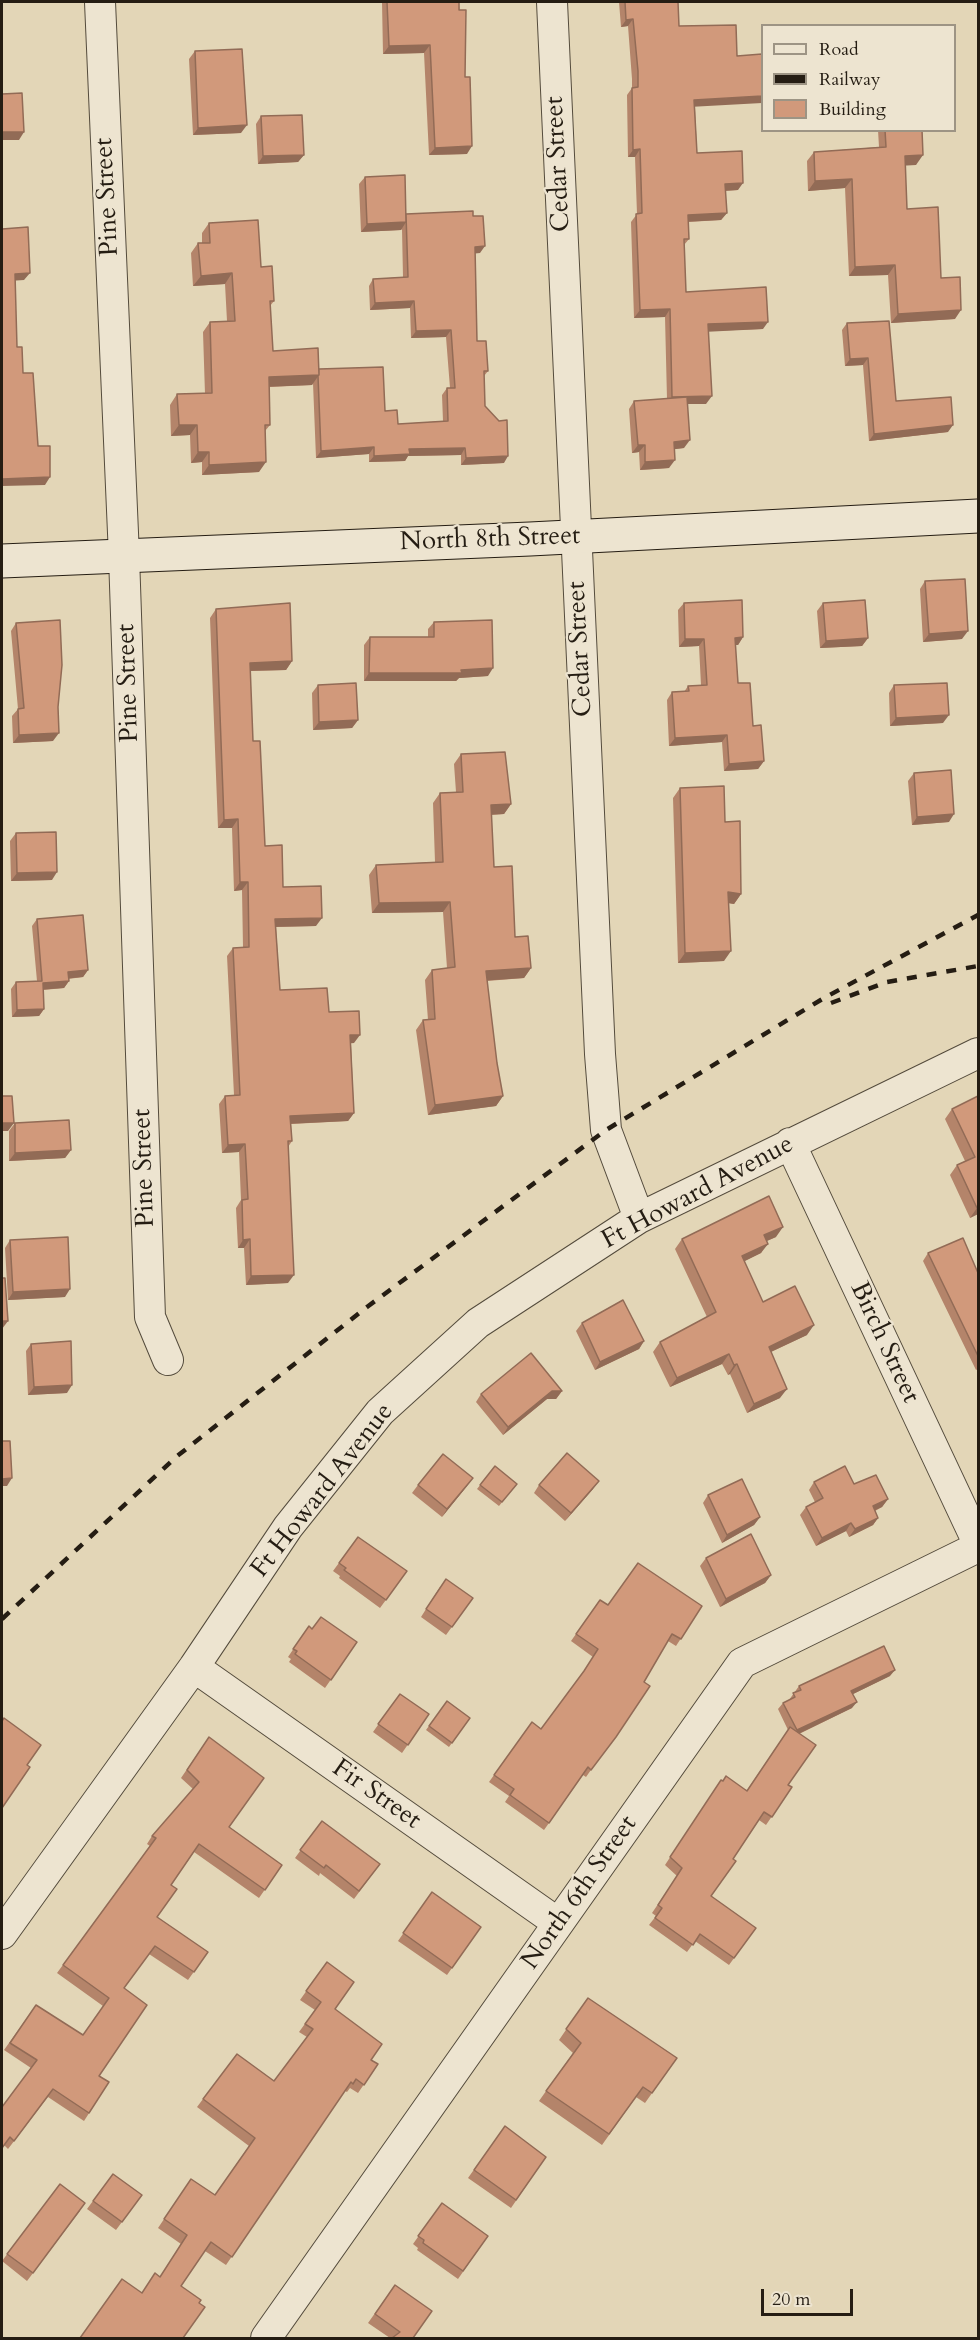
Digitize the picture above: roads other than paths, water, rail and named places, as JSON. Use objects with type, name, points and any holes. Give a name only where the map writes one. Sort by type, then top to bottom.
[{"type":"main road","name":"North 8th Street","points":[[2,561],[576,537],[978,516]]},
{"type":"street","name":"Pine Street","points":[[100,2],[124,556],[150,1317],[168,1360]]},
{"type":"street","name":"Cedar Street","points":[[552,2],[600,1054],[606,1130],[639,1218]]},
{"type":"street","name":"Ft Howard Avenue","points":[[2,1934],[194,1667],[288,1527],[380,1412],[478,1323],[639,1218],[978,1053]]},
{"type":"street","name":"Birch Street","points":[[790,1143],[978,1545]]},
{"type":"street","name":"North 6th Street","points":[[266,2338],[742,1663],[978,1545]]},
{"type":"street","name":"Fir Street","points":[[194,1667],[558,1923]]},
{"type":"railway","points":[[2,1619],[176,1457],[367,1307],[606,1130],[824,998],[978,915]]},
{"type":"railway","points":[[831,1003],[887,982],[978,966]]}]
